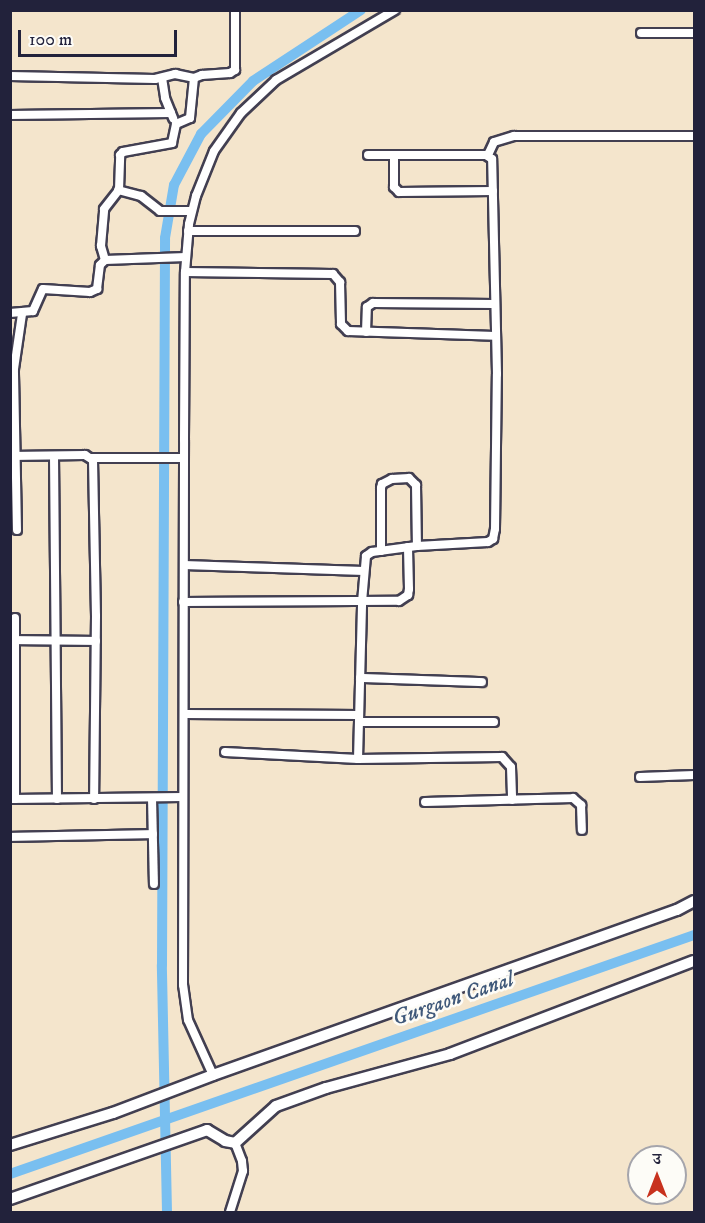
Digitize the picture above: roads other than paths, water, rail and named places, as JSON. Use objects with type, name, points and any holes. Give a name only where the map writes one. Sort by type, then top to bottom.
[{"type":"street","points":[[10,76],[162,78],[175,74],[194,78],[202,75],[230,73],[235,70],[235,10]]},
{"type":"street","points":[[213,1075],[192,1030],[184,1001],[183,602],[185,272],[188,231],[192,211],[214,151],[241,113],[276,80],[395,10]]},
{"type":"street","points":[[640,33],[694,33]]},
{"type":"street","points":[[105,261],[101,246],[104,210],[118,190],[121,153],[169,144],[173,140],[176,124],[165,98],[162,78]]},
{"type":"street","points":[[176,124],[190,118],[194,78]]},
{"type":"street","points":[[10,115],[171,113]]},
{"type":"street","points":[[488,155],[494,142],[514,135],[694,135]]},
{"type":"street","points":[[368,155],[488,155]]},
{"type":"street","points":[[394,155],[394,187],[399,192],[493,191]]},
{"type":"street","points":[[358,759],[362,602],[366,556],[412,546],[484,543],[493,538],[495,336],[493,164],[488,155]]},
{"type":"street","points":[[118,190],[141,196],[155,208],[166,211],[192,211]]},
{"type":"street","points":[[188,231],[355,231]]},
{"type":"street","points":[[10,313],[22,314],[33,311],[43,289],[90,292],[97,290],[100,265],[105,261],[186,257]]},
{"type":"street","points":[[185,272],[333,274],[340,282],[343,328],[348,331],[495,336]]},
{"type":"street","points":[[366,332],[367,307],[372,303],[494,304]]},
{"type":"street","points":[[17,530],[13,456],[14,369],[22,314]]},
{"type":"street","points":[[13,456],[85,455],[91,458],[184,458]]},
{"type":"street","points":[[54,456],[57,799]]},
{"type":"street","points":[[91,458],[96,640],[94,800]]},
{"type":"street","points":[[183,602],[399,601],[408,595],[412,546],[416,485],[409,478],[392,478],[382,484],[381,551]]},
{"type":"street","points":[[184,565],[364,571]]},
{"type":"street","points":[[15,618],[13,799],[183,798]]},
{"type":"street","points":[[13,640],[96,640]]},
{"type":"street","points":[[360,678],[482,682]]},
{"type":"street","points":[[184,714],[494,722]]},
{"type":"street","points":[[225,752],[358,759],[502,757],[511,767],[512,800]]},
{"type":"street","points":[[640,777],[694,775]]},
{"type":"street","points":[[154,884],[153,834],[156,798]]},
{"type":"street","points":[[424,802],[576,799],[581,806],[582,830]]},
{"type":"street","points":[[10,837],[153,834]]},
{"type":"street","points":[[10,1144],[130,1107],[213,1075],[677,910],[694,901]]},
{"type":"street","points":[[235,1143],[276,1106],[326,1088],[450,1054],[694,961]]},
{"type":"street","points":[[10,1199],[207,1130],[225,1141],[235,1143]]},
{"type":"street","points":[[230,1212],[243,1171],[235,1143]]},
{"type":"waterway","points":[[167,1212],[162,965],[165,238],[174,185],[201,134],[253,81],[361,10]]},
{"type":"waterway","name":"Gurgaon Canal","points":[[10,1174],[694,935]]}]
